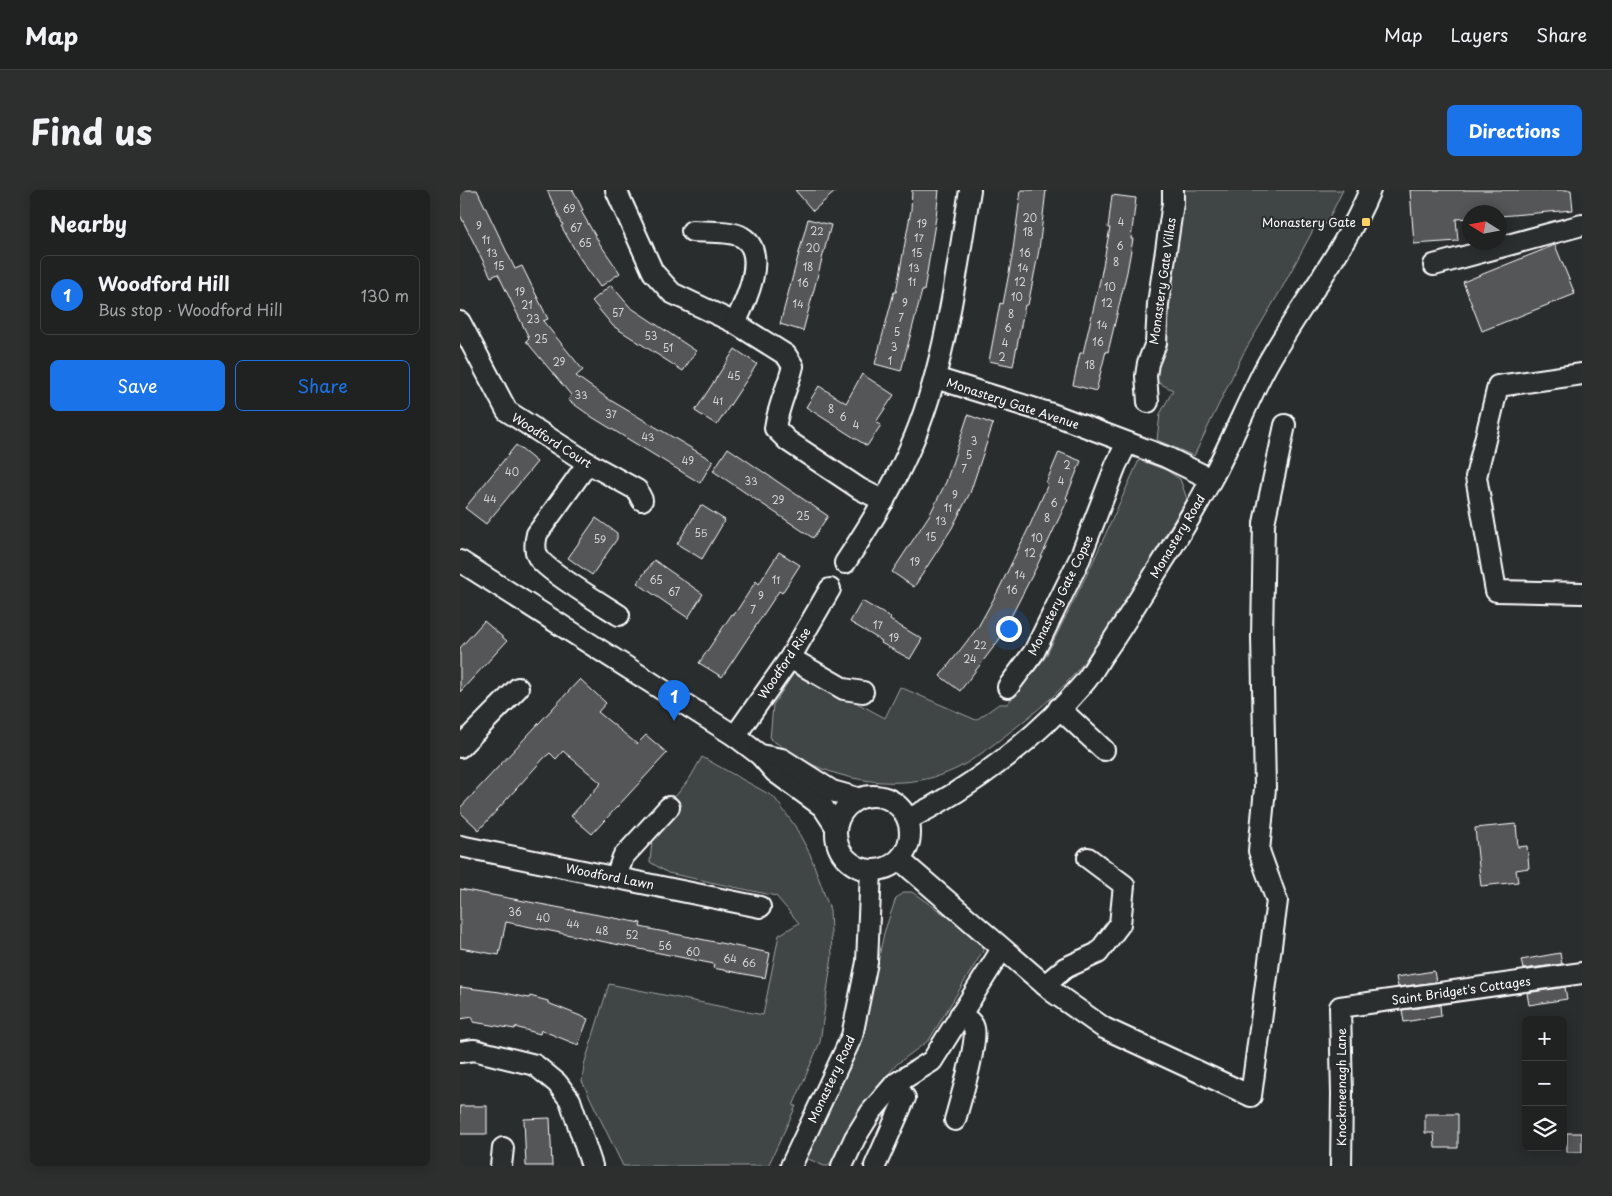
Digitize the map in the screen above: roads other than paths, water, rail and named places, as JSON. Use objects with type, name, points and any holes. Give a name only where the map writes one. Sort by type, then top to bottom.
[{"type":"street","points":[[616,190],[653,272],[672,293],[735,323],[786,355],[793,366],[790,380],[777,414],[775,428],[788,441],[858,487],[884,501]]},
{"type":"street","name":"Monastery Gate Avenue","points":[[970,190],[956,276],[935,378],[1052,414],[1166,457],[1211,479]]},
{"type":"street","name":"Monastery Gate Villas","points":[[1148,402],[1146,376],[1148,363],[1156,343],[1158,304],[1173,203],[1173,190]]},
{"type":"street","name":"Monastery Road","points":[[909,819],[935,806],[993,766],[1036,732],[1085,682],[1122,628],[1184,528],[1211,479],[1263,372],[1343,244],[1361,213],[1370,190]]},
{"type":"street","points":[[1434,265],[1582,225]]},
{"type":"street","points":[[692,232],[727,233],[742,237],[752,248],[755,260],[752,278],[747,299],[735,323]]},
{"type":"street","name":"Woodford Court","points":[[462,332],[491,378],[508,411],[588,462],[637,490],[642,500]]},
{"type":"street","points":[[1582,374],[1498,386],[1476,477],[1496,592],[1582,593]]},
{"type":"street","points":[[846,563],[884,501],[911,447],[935,378]]},
{"type":"street","points":[[900,860],[1045,985],[1104,1028],[1250,1096],[1277,901],[1259,851],[1265,788],[1262,628],[1264,523],[1285,426]]},
{"type":"street","name":"Monastery Gate Copse","points":[[1008,687],[1034,652],[1080,558],[1116,465],[1127,443]]},
{"type":"street","points":[[588,462],[537,534],[535,545],[538,558],[549,568],[619,614]]},
{"type":"street","points":[[460,561],[735,736],[760,755],[775,772],[823,808],[836,828]]},
{"type":"street","name":"Woodford Rise","points":[[735,736],[790,658],[830,589]]},
{"type":"street","points":[[790,658],[844,689],[863,692]]},
{"type":"street","points":[[460,747],[518,688]]},
{"type":"street","points":[[1060,708],[1099,737]]},
{"type":"street","points":[[760,755],[782,759],[832,791],[857,798]]},
{"type":"street","points":[[869,795],[882,796],[893,800],[902,808],[909,819],[910,841],[900,860],[891,866],[881,870],[859,868],[848,861],[841,852],[836,840],[836,828],[840,815],[857,798],[869,795]]},
{"type":"street","points":[[616,877],[623,857],[669,807]]},
{"type":"street","name":"Woodford Lawn","points":[[460,846],[760,907]]},
{"type":"street","points":[[1045,985],[1065,968],[1098,953],[1120,924],[1124,885],[1088,858]]},
{"type":"street","name":"Monastery Road","points":[[791,1166],[852,1036],[867,962],[871,870]]},
{"type":"street","points":[[842,1166],[855,1138],[872,1112],[895,1084],[932,1061],[1002,949]]},
{"type":"street","name":"Saint Bridget's Cottages","points":[[1340,1007],[1582,973]]},
{"type":"street","name":"Knockmeenagh Lane","points":[[1340,1007],[1341,1166]]},
{"type":"street","points":[[955,1120],[974,1043],[975,1030],[971,1022],[960,1016]]},
{"type":"street","points":[[460,1052],[474,1050],[536,1065],[557,1083],[570,1100],[592,1166]]},
{"type":"street","points":[[875,1166],[905,1098],[895,1084]]},
{"type":"place","name":"Monastery Gate","points":[[1366,222]]},
{"type":"place","name":"Woodford Hill","points":[[674,721]]}]
